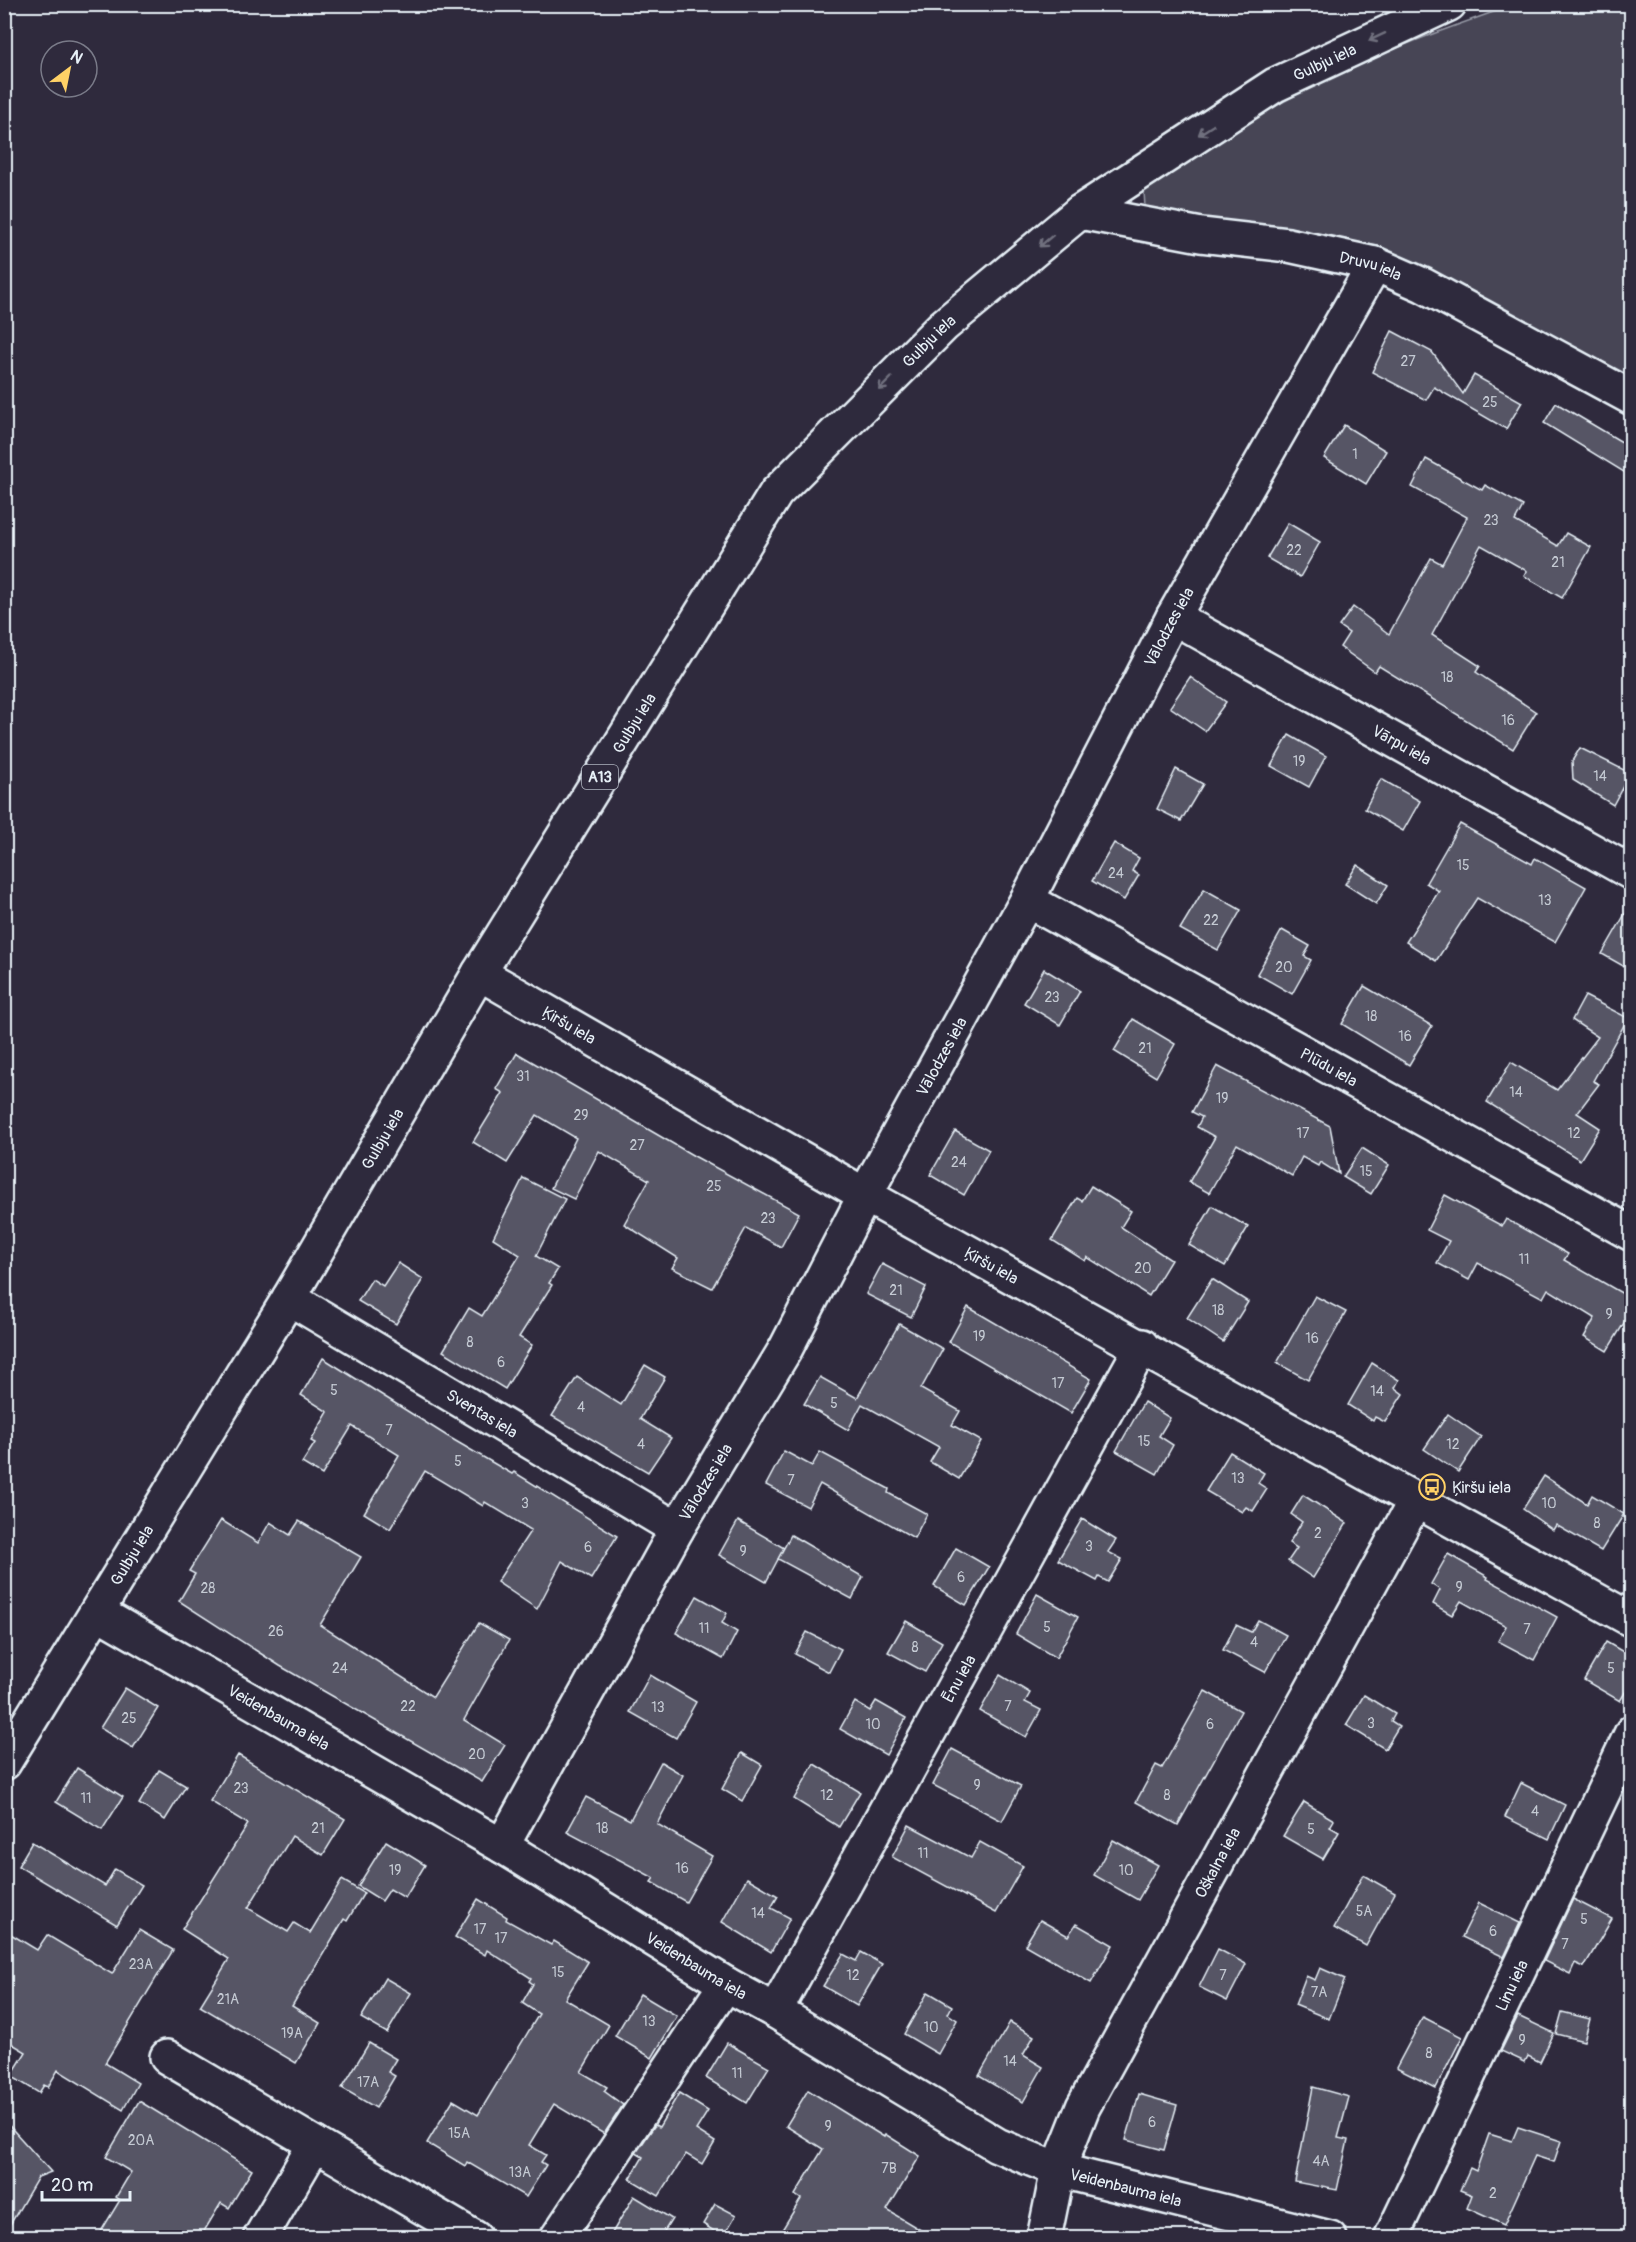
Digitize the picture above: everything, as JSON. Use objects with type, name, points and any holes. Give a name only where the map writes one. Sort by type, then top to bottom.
[{"type":"street","name":"Gulbju iela","points":[[4,1763],[289,1298],[479,973],[776,493],[942,326],[1080,212],[1275,85],[1449,4]]},
{"type":"street","name":"Druvu iela","points":[[1080,212],[1201,235],[1288,245],[1374,264],[1423,285],[1632,398]]},
{"type":"street","name":"Vālodzes iela","points":[[502,1846],[677,1529],[786,1348],[865,1195],[1027,900],[1173,617],[1374,264]]},
{"type":"street","name":"Vārpu iela","points":[[1173,617],[1632,873]]},
{"type":"street","name":"Plūdu iela","points":[[1027,900],[1632,1234]]},
{"type":"street","name":"Ķiršu iela","points":[[479,973],[865,1195],[1142,1346],[1632,1620]]},
{"type":"street","name":"Sventas iela","points":[[289,1298],[677,1529]]},
{"type":"street","name":"Ēnu iela","points":[[775,2011],[1142,1346]]},
{"type":"street","name":"Oškalna iela","points":[[1044,2238],[1058,2170],[1083,2107],[1416,1500]]},
{"type":"street","name":"Veidenbauma iela","points":[[97,1612],[502,1846],[726,1984],[775,2011],[997,2145],[1058,2170],[1330,2238]]},
{"type":"street","name":"Linu iela","points":[[1391,2238],[1632,1732]]},
{"type":"street","points":[[557,2238],[726,1984]]},
{"type":"street","points":[[167,2057],[475,2238]]},
{"type":"street","points":[[260,2238],[315,2144]]},
{"type":"shaded area","points":[[1513,5],[1631,5],[1631,380],[1408,265],[1158,219],[1145,207],[1144,191],[1212,145],[1282,102],[1331,77],[1421,38]]},
{"type":"building","points":[[1392,331],[1432,352],[1463,394],[1474,375],[1522,402],[1506,429],[1434,387],[1426,400],[1372,372]]},
{"type":"building","points":[[1556,403],[1632,448],[1632,477],[1544,423]]},
{"type":"building","points":[[1344,425],[1386,451],[1366,484],[1324,458]]},
{"type":"building","points":[[1426,459],[1482,490],[1485,485],[1523,506],[1515,521],[1558,546],[1566,533],[1591,547],[1562,598],[1524,576],[1527,571],[1481,545],[1432,635],[1480,666],[1476,672],[1536,712],[1513,749],[1379,666],[1375,672],[1340,647],[1349,633],[1339,626],[1353,607],[1389,634],[1431,558],[1442,564],[1467,517],[1412,487]]},
{"type":"building","points":[[1288,523],[1320,542],[1300,577],[1267,558]]},
{"type":"building","points":[[1190,677],[1226,702],[1205,731],[1170,707]]},
{"type":"building","points":[[1289,735],[1326,756],[1309,787],[1271,766]]},
{"type":"building","points":[[1580,748],[1630,773],[1613,805],[1573,780],[1572,761]]},
{"type":"building","points":[[1176,769],[1203,784],[1181,821],[1157,809]]},
{"type":"building","points":[[1381,779],[1420,801],[1403,831],[1365,809]]},
{"type":"building","points":[[1460,824],[1532,864],[1535,858],[1586,887],[1555,942],[1477,898],[1436,961],[1406,942],[1439,891],[1426,883]]},
{"type":"building","points":[[1114,843],[1139,858],[1132,871],[1139,875],[1124,900],[1092,881]]},
{"type":"building","points":[[1357,865],[1388,885],[1376,904],[1345,884]]},
{"type":"building","points":[[1204,889],[1241,910],[1218,950],[1180,929]]},
{"type":"building","points":[[1632,902],[1632,971],[1602,954]]},
{"type":"building","points":[[1282,930],[1310,946],[1304,956],[1311,960],[1292,994],[1257,974]]},
{"type":"building","points":[[1044,969],[1080,991],[1060,1025],[1024,1003]]},
{"type":"building","points":[[1364,986],[1432,1026],[1409,1065],[1342,1024]]},
{"type":"building","points":[[1585,996],[1628,1018],[1593,1081],[1599,1084],[1577,1113],[1600,1128],[1580,1160],[1487,1102],[1511,1062],[1557,1090],[1598,1037],[1572,1020]]},
{"type":"building","points":[[1133,1019],[1175,1044],[1156,1077],[1114,1051]]},
{"type":"building","points":[[517,1053],[694,1156],[799,1213],[781,1247],[746,1228],[712,1288],[672,1268],[678,1258],[624,1224],[649,1180],[599,1151],[574,1199],[551,1188],[576,1138],[537,1115],[507,1163],[473,1142],[503,1093],[496,1089]]},
{"type":"building","points":[[1217,1066],[1330,1126],[1339,1174],[1320,1162],[1318,1166],[1302,1157],[1292,1176],[1237,1144],[1209,1193],[1189,1182],[1215,1137],[1197,1127],[1202,1117],[1192,1112]]},
{"type":"building","points":[[955,1131],[989,1150],[964,1195],[930,1175]]},
{"type":"building","points":[[1362,1148],[1389,1165],[1371,1194],[1343,1177]]},
{"type":"building","points":[[523,1178],[565,1199],[536,1256],[558,1269],[549,1283],[552,1285],[519,1337],[532,1345],[505,1389],[443,1351],[469,1308],[482,1316],[520,1255],[493,1238]]},
{"type":"building","points":[[1091,1186],[1131,1211],[1121,1227],[1171,1260],[1149,1296],[1087,1257],[1085,1261],[1052,1240],[1077,1198],[1082,1201]]},
{"type":"building","points":[[1445,1195],[1502,1226],[1506,1219],[1568,1254],[1564,1260],[1632,1299],[1632,1310],[1607,1351],[1584,1337],[1595,1318],[1548,1289],[1543,1298],[1478,1263],[1469,1280],[1437,1263],[1449,1241],[1427,1230]]},
{"type":"building","points":[[1212,1206],[1248,1227],[1225,1266],[1189,1245]]},
{"type":"building","points":[[398,1263],[423,1279],[396,1324],[358,1301],[372,1279],[383,1286]]},
{"type":"building","points":[[882,1264],[926,1287],[911,1317],[866,1294]]},
{"type":"building","points":[[1212,1279],[1248,1302],[1223,1342],[1187,1318]]},
{"type":"building","points":[[1315,1296],[1346,1312],[1308,1380],[1277,1363]]},
{"type":"building","points":[[968,1307],[1091,1379],[1071,1413],[949,1342]]},
{"type":"building","points":[[899,1324],[943,1349],[921,1389],[960,1411],[952,1425],[981,1441],[959,1479],[930,1462],[939,1447],[862,1404],[848,1430],[804,1404],[820,1377],[857,1398]]},
{"type":"building","points":[[323,1358],[447,1436],[512,1474],[514,1472],[617,1536],[591,1579],[562,1561],[537,1609],[497,1582],[531,1530],[485,1502],[483,1506],[425,1471],[390,1529],[364,1513],[399,1455],[352,1426],[322,1475],[302,1463],[315,1443],[311,1441],[328,1412],[301,1395]]},
{"type":"building","points":[[1372,1363],[1399,1380],[1395,1388],[1403,1394],[1385,1422],[1375,1417],[1373,1421],[1348,1405]]},
{"type":"building","points":[[645,1365],[665,1377],[640,1419],[671,1438],[648,1472],[552,1416],[577,1377],[621,1405]]},
{"type":"building","points":[[1144,1402],[1170,1418],[1159,1436],[1173,1445],[1157,1474],[1116,1451]]},
{"type":"building","points":[[1448,1414],[1481,1437],[1458,1472],[1424,1449]]},
{"type":"building","points":[[784,1451],[812,1466],[820,1452],[889,1489],[888,1493],[927,1514],[914,1538],[820,1484],[808,1507],[766,1485]]},
{"type":"building","points":[[1230,1452],[1264,1473],[1258,1483],[1267,1489],[1253,1511],[1246,1507],[1242,1512],[1206,1491]]},
{"type":"building","points":[[1544,1476],[1587,1504],[1592,1495],[1624,1514],[1601,1551],[1556,1525],[1553,1530],[1523,1509]]},
{"type":"building","points":[[1303,1495],[1347,1523],[1313,1578],[1288,1561],[1297,1548],[1289,1543],[1302,1522],[1291,1514]]},
{"type":"building","points":[[1082,1519],[1116,1540],[1108,1552],[1122,1559],[1108,1582],[1099,1577],[1097,1581],[1058,1560]]},
{"type":"building","points":[[221,1520],[258,1543],[270,1522],[290,1535],[299,1521],[361,1557],[320,1625],[433,1697],[479,1623],[509,1640],[464,1720],[505,1745],[482,1782],[280,1666],[179,1601],[195,1574],[189,1571]]},
{"type":"building","points":[[738,1521],[784,1548],[766,1582],[719,1555]]},
{"type":"building","points":[[791,1535],[863,1577],[852,1599],[778,1559]]},
{"type":"building","points":[[956,1548],[989,1567],[966,1605],[934,1586]]},
{"type":"building","points":[[1448,1554],[1488,1577],[1487,1579],[1557,1617],[1534,1660],[1498,1641],[1506,1626],[1461,1601],[1452,1615],[1433,1604],[1440,1590],[1431,1584]]},
{"type":"building","points":[[1037,1594],[1078,1617],[1056,1658],[1016,1634]]},
{"type":"building","points":[[697,1596],[727,1613],[722,1623],[737,1632],[723,1659],[676,1633]]},
{"type":"building","points":[[1258,1620],[1286,1635],[1265,1672],[1223,1650],[1236,1625],[1251,1632]]},
{"type":"building","points":[[906,1621],[942,1642],[925,1672],[888,1652]]},
{"type":"building","points":[[807,1632],[841,1649],[829,1672],[795,1654]]},
{"type":"building","points":[[1606,1642],[1632,1657],[1632,1681],[1620,1701],[1584,1680]]},
{"type":"building","points":[[650,1675],[696,1702],[676,1738],[630,1712]]},
{"type":"building","points":[[1000,1675],[1030,1693],[1025,1702],[1041,1710],[1026,1737],[980,1711]]},
{"type":"building","points":[[125,1688],[158,1708],[133,1748],[100,1728]]},
{"type":"building","points":[[1205,1691],[1241,1711],[1178,1825],[1136,1802],[1156,1765],[1162,1768]]},
{"type":"building","points":[[1364,1695],[1395,1714],[1391,1721],[1399,1726],[1385,1749],[1346,1725]]},
{"type":"building","points":[[876,1701],[906,1718],[886,1755],[840,1729],[855,1702],[870,1711]]},
{"type":"building","points":[[952,1749],[1021,1786],[1002,1821],[933,1785]]},
{"type":"building","points":[[742,1753],[762,1765],[742,1801],[722,1789]]},
{"type":"building","points":[[238,1755],[345,1819],[323,1855],[292,1836],[248,1908],[288,1932],[294,1923],[310,1933],[342,1880],[364,1893],[347,1921],[344,1919],[292,2006],[320,2023],[296,2063],[200,2006],[229,1959],[182,1929],[248,1824],[210,1801]]},
{"type":"building","points":[[661,1762],[683,1775],[657,1824],[712,1856],[686,1902],[651,1882],[654,1878],[567,1832],[586,1797],[630,1820]]},
{"type":"building","points":[[814,1764],[860,1792],[839,1827],[794,1799]]},
{"type":"building","points":[[77,1768],[123,1797],[102,1830],[56,1802]]},
{"type":"building","points":[[159,1770],[186,1786],[165,1820],[139,1804]]},
{"type":"building","points":[[1521,1783],[1565,1805],[1549,1839],[1505,1817]]},
{"type":"building","points":[[1304,1802],[1334,1820],[1330,1827],[1339,1832],[1323,1859],[1283,1836]]},
{"type":"building","points":[[909,1825],[971,1858],[980,1842],[1023,1866],[996,1913],[892,1857]]},
{"type":"building","points":[[1113,1840],[1158,1865],[1138,1900],[1094,1875]]},
{"type":"building","points":[[386,1841],[425,1865],[405,1898],[390,1889],[382,1901],[358,1886]]},
{"type":"building","points":[[32,1842],[105,1886],[115,1869],[142,1885],[117,1925],[18,1866]]},
{"type":"building","points":[[1363,1875],[1395,1893],[1366,1946],[1334,1928]]},
{"type":"building","points":[[747,1878],[778,1896],[771,1908],[790,1918],[771,1952],[722,1922]]},
{"type":"building","points":[[478,1899],[507,1917],[506,1920],[551,1945],[554,1941],[588,1962],[565,1999],[609,2025],[581,2072],[607,2087],[604,2091],[623,2105],[604,2134],[554,2104],[529,2145],[546,2155],[541,2162],[546,2165],[526,2197],[467,2162],[465,2166],[427,2143],[453,2100],[478,2115],[539,2014],[522,2003],[533,1984],[529,1981],[531,1978],[487,1950],[485,1955],[455,1937]]},
{"type":"building","points":[[1573,1899],[1612,1919],[1584,1967],[1575,1963],[1570,1974],[1544,1961]]},
{"type":"building","points":[[1479,1903],[1520,1923],[1504,1957],[1462,1937]]},
{"type":"building","points":[[1040,1920],[1068,1936],[1076,1924],[1113,1945],[1091,1983],[1025,1945]]},
{"type":"building","points":[[4,1930],[37,1950],[47,1935],[112,1974],[139,1930],[173,1950],[105,2063],[138,2083],[123,2110],[58,2070],[48,2087],[44,2085],[39,2093],[11,2076],[26,2052],[4,2039]]},
{"type":"building","points":[[1218,1949],[1246,1964],[1227,2001],[1199,1987]]},
{"type":"building","points":[[861,1952],[882,1964],[857,2006],[823,1986],[843,1954],[856,1961]]},
{"type":"building","points":[[1320,1968],[1345,1979],[1329,2019],[1295,2005],[1306,1976],[1315,1980]]},
{"type":"building","points":[[385,1978],[411,1993],[387,2033],[361,2018]]},
{"type":"building","points":[[928,1992],[952,2006],[948,2014],[957,2020],[938,2054],[904,2034]]},
{"type":"building","points":[[640,1994],[677,2016],[652,2058],[615,2036]]},
{"type":"building","points":[[1562,2012],[1590,2019],[1584,2041],[1556,2034]]},
{"type":"building","points":[[1518,2016],[1554,2033],[1540,2062],[1528,2056],[1525,2062],[1501,2051]]},
{"type":"building","points":[[1423,2017],[1462,2037],[1436,2088],[1396,2068]]},
{"type":"building","points":[[1010,2022],[1034,2036],[1023,2055],[1043,2067],[1023,2102],[979,2076]]},
{"type":"building","points":[[369,2043],[396,2059],[388,2072],[395,2076],[376,2108],[342,2088]]},
{"type":"building","points":[[727,2043],[769,2067],[747,2103],[706,2078]]},
{"type":"building","points":[[1313,2087],[1349,2097],[1338,2138],[1348,2140],[1337,2190],[1295,2182]]},
{"type":"building","points":[[808,2090],[884,2137],[885,2134],[920,2156],[887,2210],[934,2238],[777,2238],[801,2199],[795,2195],[823,2149],[786,2126]]},
{"type":"building","points":[[679,2093],[708,2111],[696,2130],[715,2142],[702,2164],[686,2154],[659,2196],[630,2179],[643,2157],[636,2153],[655,2125],[659,2127]]},
{"type":"building","points":[[1139,2094],[1177,2105],[1164,2150],[1126,2140]]},
{"type":"building","points":[[139,2101],[252,2170],[229,2208],[221,2203],[200,2238],[97,2238],[120,2200],[116,2197],[131,2172],[106,2157]]},
{"type":"building","points":[[4,2120],[51,2172],[38,2177],[4,2235]]},
{"type":"building","points":[[1518,2127],[1561,2141],[1554,2162],[1535,2156],[1504,2225],[1467,2208],[1472,2195],[1460,2190],[1470,2168],[1476,2171],[1489,2134],[1512,2141]]},
{"type":"building","points":[[634,2196],[672,2219],[660,2238],[609,2238]]},
{"type":"building","points":[[715,2204],[736,2215],[723,2237],[703,2224]]},
{"type":"place","name":"Ķiršu iela","points":[[1432,1487]]}]
